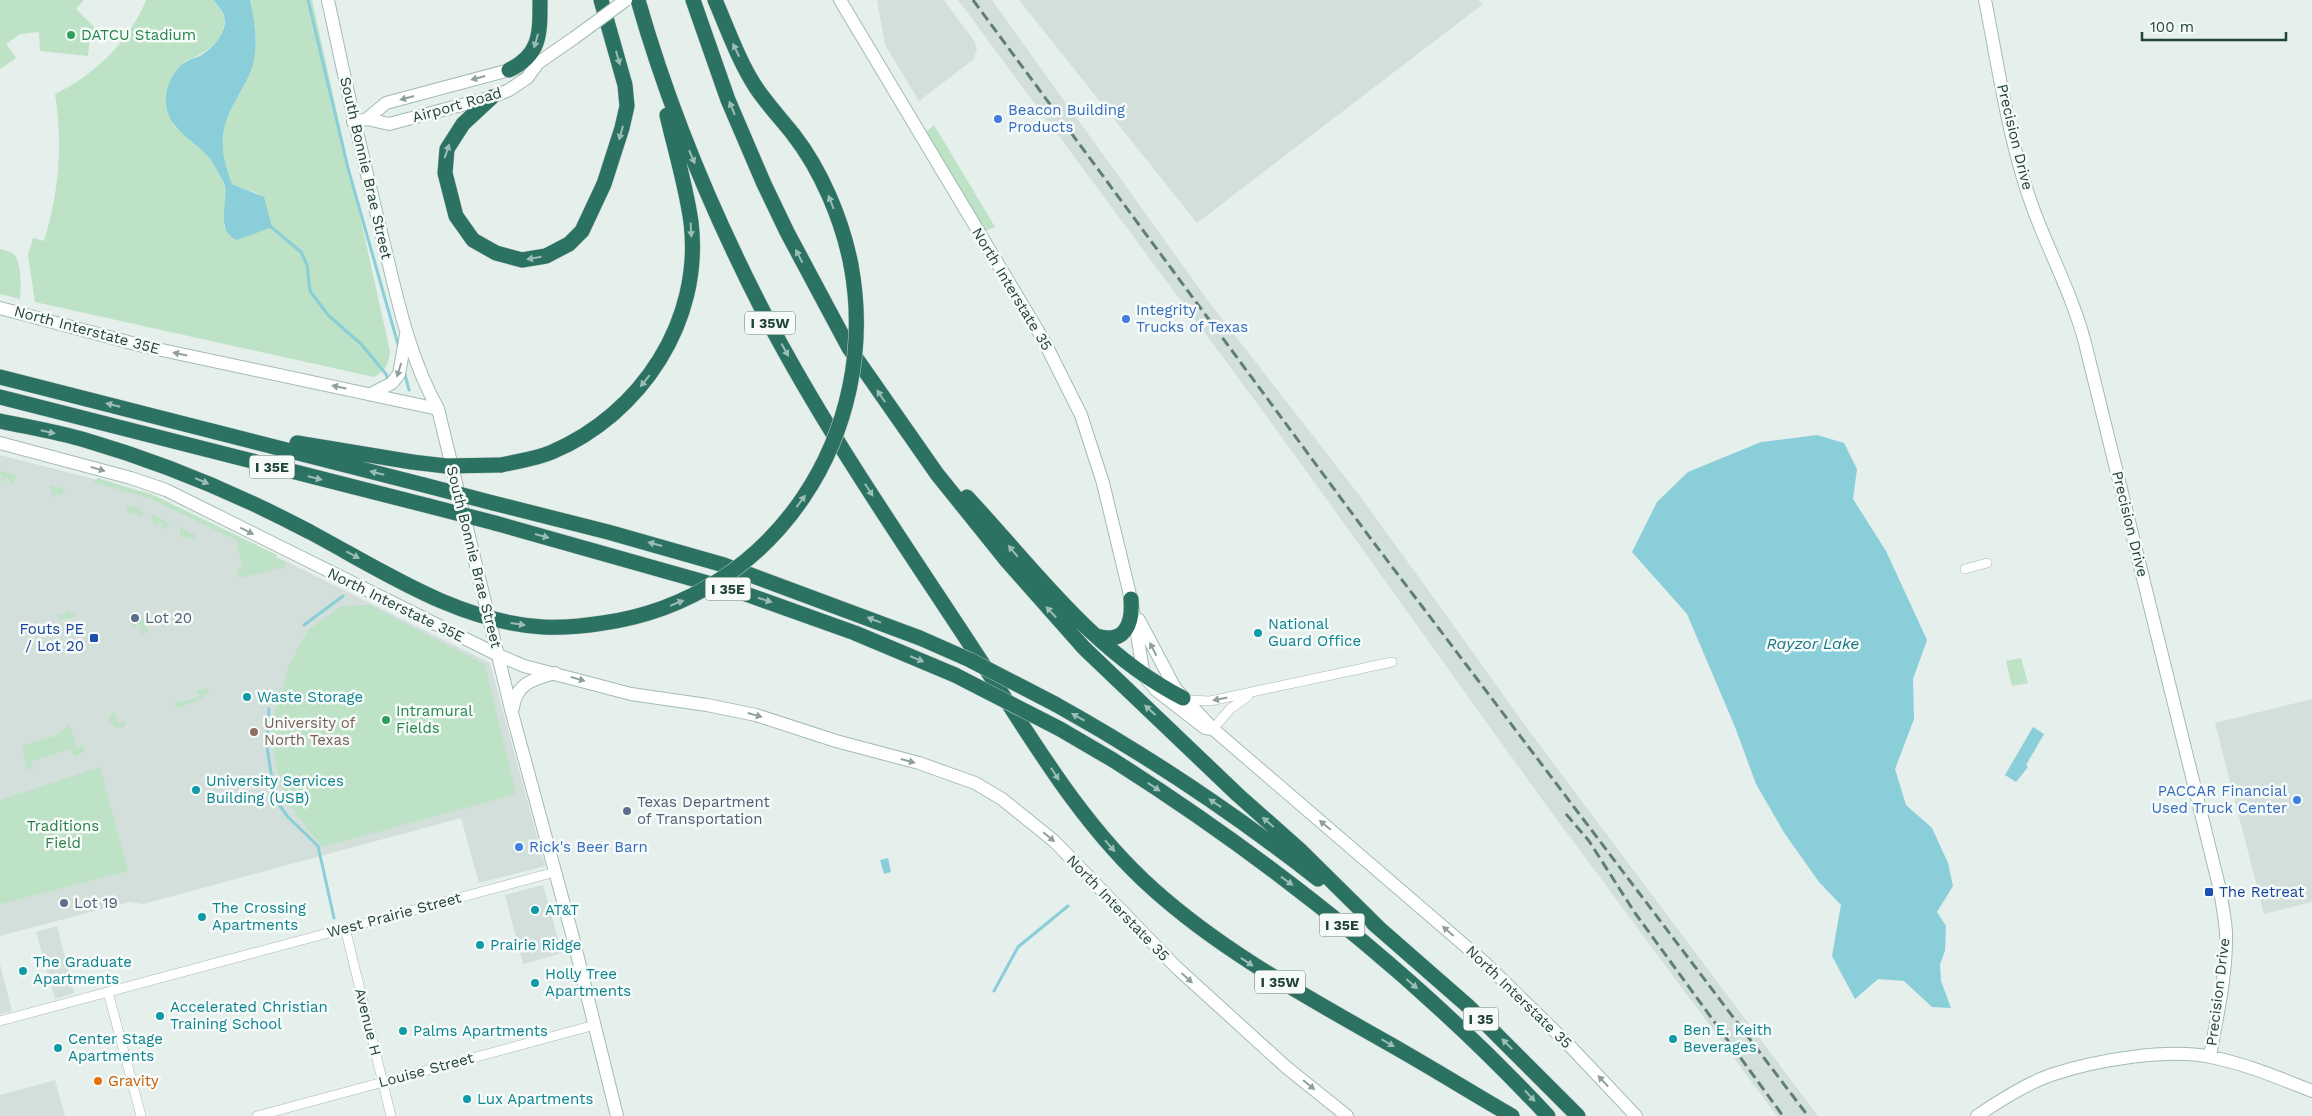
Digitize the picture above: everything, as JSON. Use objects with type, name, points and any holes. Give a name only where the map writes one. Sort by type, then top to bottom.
[{"type":"highway","points":[[508,70],[522,63],[532,54],[538,41],[540,0]]},
{"type":"highway","points":[[492,96],[464,124],[446,149],[445,173],[456,216],[473,240],[496,254],[522,260],[546,256],[569,244],[582,231],[604,184],[622,128],[626,106],[625,85],[601,0]]},
{"type":"highway","name":"I 35W","points":[[638,0],[673,111],[707,193],[764,314],[866,486],[1079,809],[1123,862],[1184,917],[1216,940],[1281,983],[1425,1064],[1512,1116]]},
{"type":"highway","points":[[693,0],[728,100],[787,232],[849,348],[909,436],[1001,554],[1084,648],[1238,795],[1300,850],[1379,928]]},
{"type":"highway","points":[[0,421],[84,440],[177,470],[255,503],[458,608],[508,622],[543,627],[590,625],[646,615],[689,598],[729,574],[759,548],[789,518],[807,493],[822,467],[843,416],[853,374],[857,326],[856,299],[851,265],[827,191],[793,134],[757,88],[731,39],[716,0]]},
{"type":"highway","points":[[160,417],[412,462],[446,466],[501,465],[550,453],[604,422],[634,394],[662,358],[679,321],[690,270],[691,222],[651,45]]},
{"type":"highway","name":"I 35E","points":[[0,377],[424,484],[707,560],[794,590],[920,638],[970,660],[1055,704],[1135,750],[1219,806],[1286,854],[1379,928]]},
{"type":"highway","name":"I 35E","points":[[0,398],[495,523],[744,593],[855,633],[955,675],[1060,729],[1113,760],[1210,825],[1291,884],[1436,1004],[1512,1077],[1548,1116]]},
{"type":"highway","points":[[909,436],[990,522],[1026,566],[1096,636],[1144,676],[1183,698]]},
{"type":"highway","points":[[154,437],[188,450]]},
{"type":"highway","points":[[1096,636],[1113,638],[1125,632],[1131,623],[1131,600]]},
{"type":"highway","name":"I 35","points":[[1379,928],[1469,1006],[1578,1116]]},
{"type":"main road","name":"South Bonnie Brae Street","points":[[328,0],[353,122],[407,332],[422,381],[438,409],[512,712],[595,1025],[617,1116]]},
{"type":"main road","name":"Airport Road","points":[[353,122],[367,119],[389,124],[509,90],[527,78],[538,63],[626,0]]},
{"type":"main road","name":"North Interstate 35","points":[[840,0],[1044,341],[1071,392],[1103,483],[1131,600],[1144,676],[1156,690],[1206,728],[1213,729]]},
{"type":"main road","name":"Precision Drive","points":[[1985,0],[2019,164],[2034,212],[2078,318],[2085,343],[2220,890],[2225,918],[2225,946],[2223,973],[2210,1056]]},
{"type":"main road","name":"Airport Road","points":[[367,119],[386,103],[538,63]]},
{"type":"main road","name":"North Interstate 35E","points":[[0,308],[143,346],[438,409]]},
{"type":"main road","points":[[371,394],[392,383],[399,374],[407,332]]},
{"type":"main road","name":"North Interstate 35E","points":[[0,443],[131,478],[166,490],[498,655],[524,666],[631,694],[741,712],[861,748]]},
{"type":"main road","name":"North Interstate 35","points":[[1131,600],[1156,656],[1183,698],[1213,729],[1484,962],[1568,1044],[1636,1116]]},
{"type":"main road","points":[[512,712],[516,693],[524,684],[555,673]]},
{"type":"main road","name":"North Interstate 35","points":[[861,748],[949,773],[975,783],[1002,799],[1054,841],[1076,862],[1130,922],[1176,968],[1286,1067],[1347,1116]]},
{"type":"main road","points":[[1977,1116],[1992,1105],[2052,1074],[2108,1061],[2173,1053],[2210,1056],[2247,1066],[2312,1092]]},
{"type":"street","points":[[1965,569],[1987,563]]},
{"type":"street","points":[[1183,698],[1201,702],[1257,692],[1392,662]]},
{"type":"street","points":[[1213,729],[1235,704],[1257,692]]},
{"type":"street","name":"West Prairie Street","points":[[0,1021],[555,872]]},
{"type":"street","name":"Avenue H","points":[[345,928],[391,1116]]},
{"type":"street","points":[[108,992],[141,1116]]},
{"type":"street","name":"Louise Street","points":[[257,1116],[595,1025]]},
{"type":"shaded area","points":[[877,0],[944,0],[974,41],[977,48],[974,59],[919,101],[885,45]]},
{"type":"shaded area","points":[[958,0],[992,0],[1209,302],[1363,500],[1533,736],[1818,1116],[1777,1116],[1541,798],[1276,429]]},
{"type":"shaded area","points":[[1019,0],[1479,0],[1483,4],[1197,223]]},
{"type":"shaded area","name":"University of North Texas","points":[[0,455],[149,493],[490,663],[545,866],[479,883],[461,818],[143,904],[129,902],[0,936]]},
{"type":"shaded area","name":"PACCAR Financial Used Truck Center","points":[[2312,699],[2312,902],[2264,914],[2215,723]]},
{"type":"shaded area","points":[[543,885],[562,953],[523,964],[505,895]]},
{"type":"shaded area","points":[[57,926],[74,993],[55,999],[36,932]]},
{"type":"shaded area","points":[[0,964],[12,1011],[0,1014]]},
{"type":"shaded area","points":[[55,1080],[65,1116],[0,1116],[0,1095]]},
{"type":"green space","name":"DATCU Stadium","points":[[0,0],[84,0],[76,9],[102,35],[90,36],[88,56],[40,51],[39,32],[20,34],[6,44],[16,58],[0,69]]},
{"type":"green space","points":[[146,0],[214,0],[224,17],[222,33],[213,46],[184,62],[173,125],[210,158],[221,175],[226,195],[224,228],[259,194],[232,184],[223,151],[226,121],[253,65],[255,32],[250,0],[312,0],[390,351],[386,366],[374,377],[35,302],[28,255],[33,238],[44,241],[53,205],[59,150],[55,94],[84,77],[110,55],[131,29]]},
{"type":"green space","points":[[934,125],[995,227],[984,231],[926,132]]},
{"type":"green space","points":[[0,249],[12,253],[18,261],[21,288],[20,299],[0,294]]},
{"type":"green space","points":[[0,471],[15,475],[16,479],[10,485],[8,477],[2,482]]},
{"type":"green space","points":[[98,478],[155,496],[277,555],[276,558],[285,562],[285,567],[240,578],[236,568],[243,570],[236,540],[151,499],[93,482]]},
{"type":"green space","points":[[50,485],[66,490],[60,496],[58,492],[53,498]]},
{"type":"green space","points":[[126,505],[141,509],[143,516],[128,512]]},
{"type":"green space","points":[[151,514],[168,522],[169,525],[163,530],[161,522],[155,527]]},
{"type":"green space","points":[[180,527],[195,535],[196,540],[180,536]]},
{"type":"green space","name":"Intramural Fields","points":[[370,605],[485,665],[516,794],[322,847],[284,798],[275,759],[272,731],[276,709],[290,663],[309,629],[342,606]]},
{"type":"green space","points":[[66,611],[74,613],[75,617],[60,620],[58,613],[66,615]]},
{"type":"green space","points":[[141,619],[145,622],[148,631],[142,636],[139,623],[133,628],[131,622]]},
{"type":"green space","points":[[2021,658],[2028,683],[2012,686],[2006,661]]},
{"type":"green space","points":[[207,688],[209,691],[201,699],[177,708],[175,703],[200,697],[196,691]]},
{"type":"green space","points":[[114,712],[118,725],[124,720],[125,725],[122,728],[111,724],[108,717]]},
{"type":"green space","points":[[70,724],[77,749],[83,745],[84,752],[74,756],[71,749],[31,761],[33,769],[27,769],[23,745],[56,736]]},
{"type":"green space","name":"Traditions Field","points":[[100,767],[128,871],[0,904],[0,800]]},
{"type":"water","points":[[214,0],[250,0],[255,32],[253,65],[226,121],[223,151],[232,184],[264,197],[272,227],[237,240],[230,236],[224,224],[225,186],[221,177],[210,158],[177,128],[167,110],[167,92],[175,72],[188,61],[208,51],[220,38],[225,22],[221,10]]},
{"type":"water","name":"Rayzor Lake","points":[[1817,435],[1844,443],[1857,469],[1853,499],[1886,551],[1927,640],[1913,679],[1914,719],[1895,769],[1906,805],[1932,828],[1948,863],[1953,886],[1937,912],[1946,926],[1945,951],[1940,964],[1941,981],[1951,1008],[1932,1007],[1904,981],[1878,979],[1855,999],[1832,956],[1841,905],[1819,882],[1785,834],[1756,784],[1735,727],[1687,614],[1632,552],[1657,502],[1688,472],[1761,442]]},
{"type":"water","points":[[2033,727],[2044,734],[2026,765],[2028,767],[2016,782],[2005,775]]},
{"type":"water","points":[[888,858],[891,872],[884,874],[880,860]]},
{"type":"waterway","points":[[308,0],[348,168],[399,348]]},
{"type":"waterway","points":[[269,225],[301,252],[307,265],[310,291],[329,316],[361,344],[386,374],[389,382]]},
{"type":"waterway","points":[[404,371],[409,390]]},
{"type":"waterway","points":[[304,625],[343,596]]},
{"type":"waterway","points":[[269,709],[267,747],[275,799],[288,817],[318,846],[334,918]]},
{"type":"waterway","points":[[994,991],[1018,947],[1068,906]]},
{"type":"railway","points":[[973,0],[1371,539],[1808,1116]]},
{"type":"railway","points":[[1566,814],[1589,841],[1635,913],[1783,1116]]},
{"type":"place","name":"DATCU Stadium","points":[[71,35]]},
{"type":"place","name":"Beacon Building Products","points":[[998,119]]},
{"type":"place","name":"Integrity Trucks of Texas","points":[[1126,319]]},
{"type":"place","name":"Lot 20","points":[[135,618]]},
{"type":"place","name":"National Guard Office","points":[[1258,633]]},
{"type":"place","name":"Fouts PE / Lot 20","points":[[94,638]]},
{"type":"place","name":"Waste Storage","points":[[247,697]]},
{"type":"place","name":"Intramural Fields","points":[[386,720]]},
{"type":"place","name":"University of North Texas","points":[[254,732]]},
{"type":"place","name":"University Services Building (USB)","points":[[196,790]]},
{"type":"place","name":"PACCAR Financial Used Truck Center","points":[[2297,800]]},
{"type":"place","name":"Texas Department of Transportation","points":[[627,811]]},
{"type":"place","name":"Rick's Beer Barn","points":[[519,847]]},
{"type":"place","name":"The Retreat","points":[[2209,892]]},
{"type":"place","name":"Lot 19","points":[[64,903]]},
{"type":"place","name":"AT&T","points":[[535,910]]},
{"type":"place","name":"The Crossing Apartments","points":[[202,917]]},
{"type":"place","name":"Prairie Ridge","points":[[480,945]]},
{"type":"place","name":"The Graduate Apartments","points":[[23,971]]},
{"type":"place","name":"Holly Tree Apartments","points":[[535,983]]},
{"type":"place","name":"Accelerated Christian Training School","points":[[160,1016]]},
{"type":"place","name":"Palms Apartments","points":[[403,1031]]},
{"type":"place","name":"Ben E. Keith Beverages","points":[[1673,1039]]},
{"type":"place","name":"Center Stage Apartments","points":[[58,1048]]},
{"type":"place","name":"Gravity","points":[[98,1081]]},
{"type":"place","name":"Lux Apartments","points":[[467,1099]]}]
